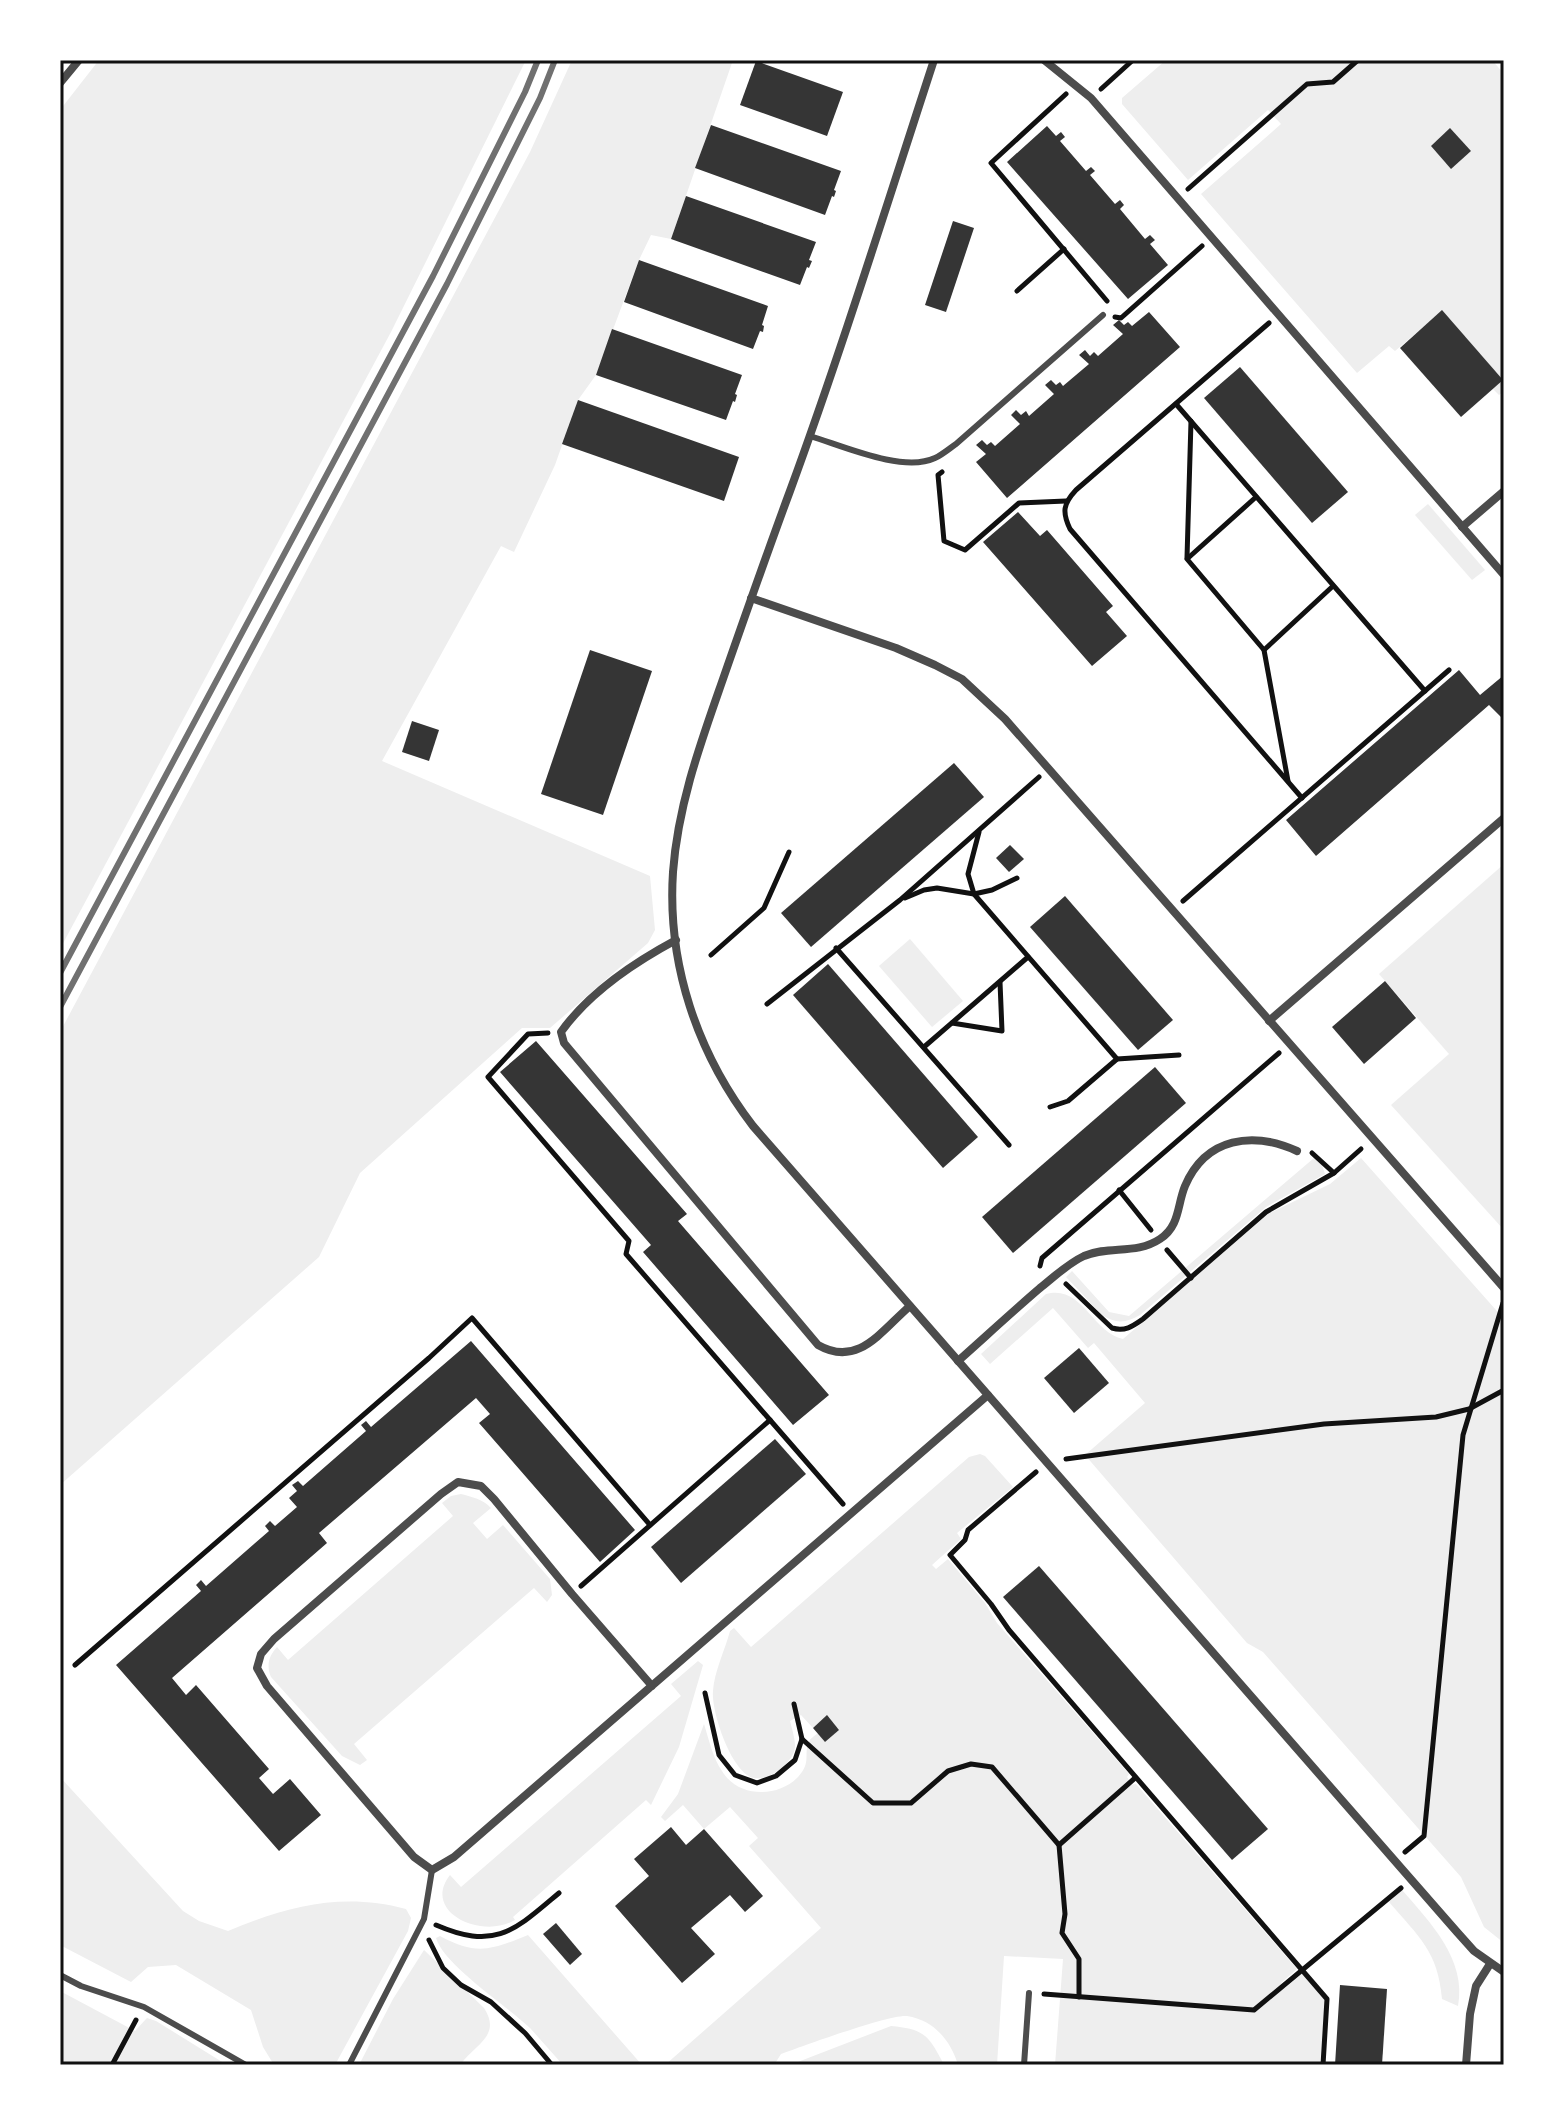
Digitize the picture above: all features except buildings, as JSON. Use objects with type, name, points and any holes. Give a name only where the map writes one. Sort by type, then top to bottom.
[{"type":"street","points":[[60,83],[79,60]]},
{"type":"street","points":[[934,60],[810,436],[751,598],[683,803],[673,874],[676,940],[685,992],[696,1026],[731,1097],[753,1126],[1474,1951],[1504,1972]]},
{"type":"street","points":[[1044,60],[1091,98],[1504,575]]},
{"type":"street","points":[[1462,527],[1504,491]]},
{"type":"street","points":[[751,598],[896,648],[962,679],[1005,719],[1504,1288]]},
{"type":"street","points":[[1269,1021],[1504,818]]},
{"type":"street","points":[[676,940],[631,966],[570,1019],[561,1032],[571,1054],[818,1345],[831,1352],[845,1354],[859,1351],[910,1306]]},
{"type":"street","points":[[958,1361],[1057,1274],[1087,1255],[1143,1248],[1166,1235],[1177,1220],[1183,1189],[1191,1174],[1203,1159],[1218,1148],[1241,1139],[1260,1139],[1297,1151]]},
{"type":"street","points":[[652,1686],[494,1499],[481,1486],[458,1482],[297,1618],[261,1654],[257,1668],[267,1686],[414,1857],[432,1870],[454,1857],[652,1686],[851,1513],[988,1395]]},
{"type":"street","points":[[1466,2065],[1470,2014],[1476,1986],[1490,1964]]},
{"type":"lane","points":[[810,436],[889,460],[913,464],[935,459],[1103,315]]},
{"type":"lane","points":[[349,2065],[424,1919],[432,1870]]},
{"type":"lane","points":[[60,1975],[81,1986],[144,2007],[246,2065]]},
{"type":"lane","points":[[1024,2065],[1029,1993]]},
{"type":"path","points":[[1091,98],[1133,60]]},
{"type":"path","points":[[1178,198],[1307,84],[1333,82],[1358,60]]},
{"type":"path","points":[[1076,85],[991,163],[1121,318]]},
{"type":"path","points":[[1121,318],[1212,237]]},
{"type":"path","points":[[1017,291],[1064,249]]},
{"type":"path","points":[[1103,315],[1121,318]]},
{"type":"path","points":[[1279,315],[1066,501],[1063,516],[1070,529],[1302,798]]},
{"type":"path","points":[[1176,404],[1425,691]]},
{"type":"path","points":[[1191,421],[1187,559],[1264,650],[1289,782]]},
{"type":"path","points":[[956,444],[957,459],[938,475],[944,541],[965,550],[1019,503],[1066,501]]},
{"type":"path","points":[[1187,559],[1256,497]]},
{"type":"path","points":[[1264,650],[1333,586]]},
{"type":"path","points":[[1173,910],[1449,670]]},
{"type":"path","points":[[767,1004],[900,900],[1049,769]]},
{"type":"path","points":[[979,831],[968,874],[974,894],[1117,1059]]},
{"type":"path","points":[[711,955],[764,908],[789,852]]},
{"type":"path","points":[[900,900],[937,888],[974,894],[992,890],[1017,878]]},
{"type":"path","points":[[836,948],[1009,1145]]},
{"type":"path","points":[[924,1047],[1028,957]]},
{"type":"path","points":[[952,1023],[1002,1031],[1000,981]]},
{"type":"path","points":[[561,1032],[528,1034],[488,1077],[629,1241],[626,1254],[851,1513]]},
{"type":"path","points":[[1037,1291],[1042,1258],[1289,1044]]},
{"type":"path","points":[[1050,1107],[1068,1101],[1117,1059],[1179,1055]]},
{"type":"path","points":[[1057,1274],[1112,1328],[1129,1328],[1266,1212],[1334,1173],[1372,1139]]},
{"type":"path","points":[[1297,1151],[1307,1148],[1334,1173]]},
{"type":"path","points":[[1395,1861],[1424,1836],[1463,1435],[1504,1300]]},
{"type":"path","points":[[75,1665],[472,1318],[650,1525]]},
{"type":"path","points":[[1323,2065],[1327,1999],[1009,1630],[950,1555],[965,1540],[968,1530],[1046,1464],[1090,1454],[1324,1424],[1436,1417],[1469,1409],[1504,1390]]},
{"type":"path","points":[[572,1594],[770,1420]]},
{"type":"path","points":[[705,1693],[719,1755],[735,1775],[757,1783],[776,1776],[795,1760],[802,1739],[794,1704]]},
{"type":"path","points":[[802,1739],[873,1803],[911,1803],[948,1771],[971,1764],[992,1767],[1059,1845],[1065,1914],[1062,1933],[1079,1959],[1079,1997]]},
{"type":"path","points":[[1059,1845],[1135,1778]]},
{"type":"path","points":[[1029,1993],[1254,2010],[1411,1880]]},
{"type":"path","points":[[424,1919],[450,1931],[491,1937],[517,1927],[559,1893]]},
{"type":"path","points":[[424,1919],[430,1943],[443,1968],[461,1985],[491,2002],[525,2033],[552,2065]]},
{"type":"path","points":[[112,2065],[144,2007]]},
{"type":"shaded area","points":[[99,60],[526,60],[391,332],[60,949],[60,110]]},
{"type":"shaded area","points":[[572,60],[733,60],[671,239],[651,235],[596,375],[578,400],[555,465],[514,552],[501,546],[382,761],[650,876],[655,930],[648,943],[550,1028],[522,1028],[360,1173],[319,1257],[60,1485],[60,1032],[530,152]]},
{"type":"shaded area","points":[[1166,60],[1492,60],[1504,74],[1504,391],[1499,395],[1493,389],[1503,380],[1442,311],[1395,351],[1389,346],[1357,373],[1201,194],[1281,124],[1268,110],[1188,180],[1122,104],[1122,98]]},
{"type":"shaded area","points":[[1428,504],[1485,570],[1472,580],[1415,515]]},
{"type":"shaded area","points":[[1504,864],[1504,1230],[1391,1105],[1449,1054],[1379,974]]},
{"type":"shaded area","points":[[910,939],[963,1001],[932,1027],[879,966]]},
{"type":"shaded area","points":[[1314,1158],[1322,1165],[1325,1174],[1266,1207],[1135,1318],[1116,1321],[1102,1315],[1066,1277],[1072,1271],[1109,1312],[1129,1316]]},
{"type":"shaded area","points":[[1361,1158],[1504,1319],[1504,1943],[1484,1927],[1461,1877],[1263,1652],[1247,1643],[1085,1455],[1145,1403],[1094,1343],[1088,1348],[1053,1308],[990,1364],[981,1354],[1046,1294],[1069,1296],[1103,1328],[1123,1339],[1268,1214],[1330,1184]]},
{"type":"shaded area","points":[[980,1454],[1013,1487],[957,1533],[961,1539],[932,1565],[936,1569],[948,1559],[985,1603],[997,1623],[1129,1774],[1129,1780],[1123,1786],[1136,1784],[1297,1969],[1281,1983],[1285,1988],[1303,1973],[1325,2000],[1320,2065],[1055,2065],[1063,1959],[1004,1956],[997,2065],[958,2065],[940,2033],[925,2022],[907,2016],[865,2025],[781,2054],[774,2065],[665,2065],[821,1928],[749,1846],[758,1838],[730,1807],[704,1829],[683,1805],[665,1821],[661,1817],[678,1794],[704,1724],[716,1760],[729,1780],[758,1792],[780,1789],[790,1784],[805,1767],[810,1739],[818,1733],[825,1742],[839,1730],[827,1716],[813,1728],[801,1715],[790,1721],[795,1746],[786,1764],[760,1778],[746,1774],[724,1741],[713,1701],[715,1676],[730,1631],[734,1628],[751,1647],[969,1457]]},
{"type":"shaded area","points":[[461,1494],[481,1500],[491,1508],[473,1523],[487,1539],[503,1525],[550,1579],[552,1595],[547,1602],[534,1588],[354,1744],[367,1760],[360,1765],[342,1756],[271,1677],[270,1657],[277,1647],[288,1660],[453,1516],[442,1503],[451,1496]]},
{"type":"shaded area","points":[[698,1661],[703,1665],[679,1747],[651,1805],[646,1800],[513,1917],[515,1920],[487,1927],[459,1919],[449,1911],[443,1900],[443,1888],[450,1875],[461,1887],[681,1696],[671,1684]]},
{"type":"shaded area","points":[[60,1777],[183,1911],[199,1921],[228,1931],[316,1904],[360,1902],[406,1909],[411,1918],[408,1931],[335,2065],[274,2065],[263,2047],[251,2010],[176,1965],[148,1967],[131,1982],[60,1945]]},
{"type":"shaded area","points":[[1402,1890],[1434,1929],[1452,1958],[1459,1989],[1458,2006],[1442,1999],[1431,1956],[1418,1935],[1389,1902]]},
{"type":"shaded area","points":[[528,1935],[642,2065],[563,2065],[530,2028],[451,1960],[436,1938],[440,1936],[464,1946],[484,1949]]},
{"type":"shaded area","points":[[424,1950],[484,2008],[489,2018],[488,2033],[460,2065],[359,2065],[393,1999]]},
{"type":"shaded area","points":[[60,1991],[135,2031],[147,2018],[156,2021],[227,2065],[60,2065]]},
{"type":"shaded area","points":[[891,2026],[912,2029],[925,2036],[944,2065],[790,2065]]},
{"type":"railway","points":[[60,973],[433,276],[538,60]]},
{"type":"railway","points":[[60,1007],[447,284],[540,98],[555,60]]}]
